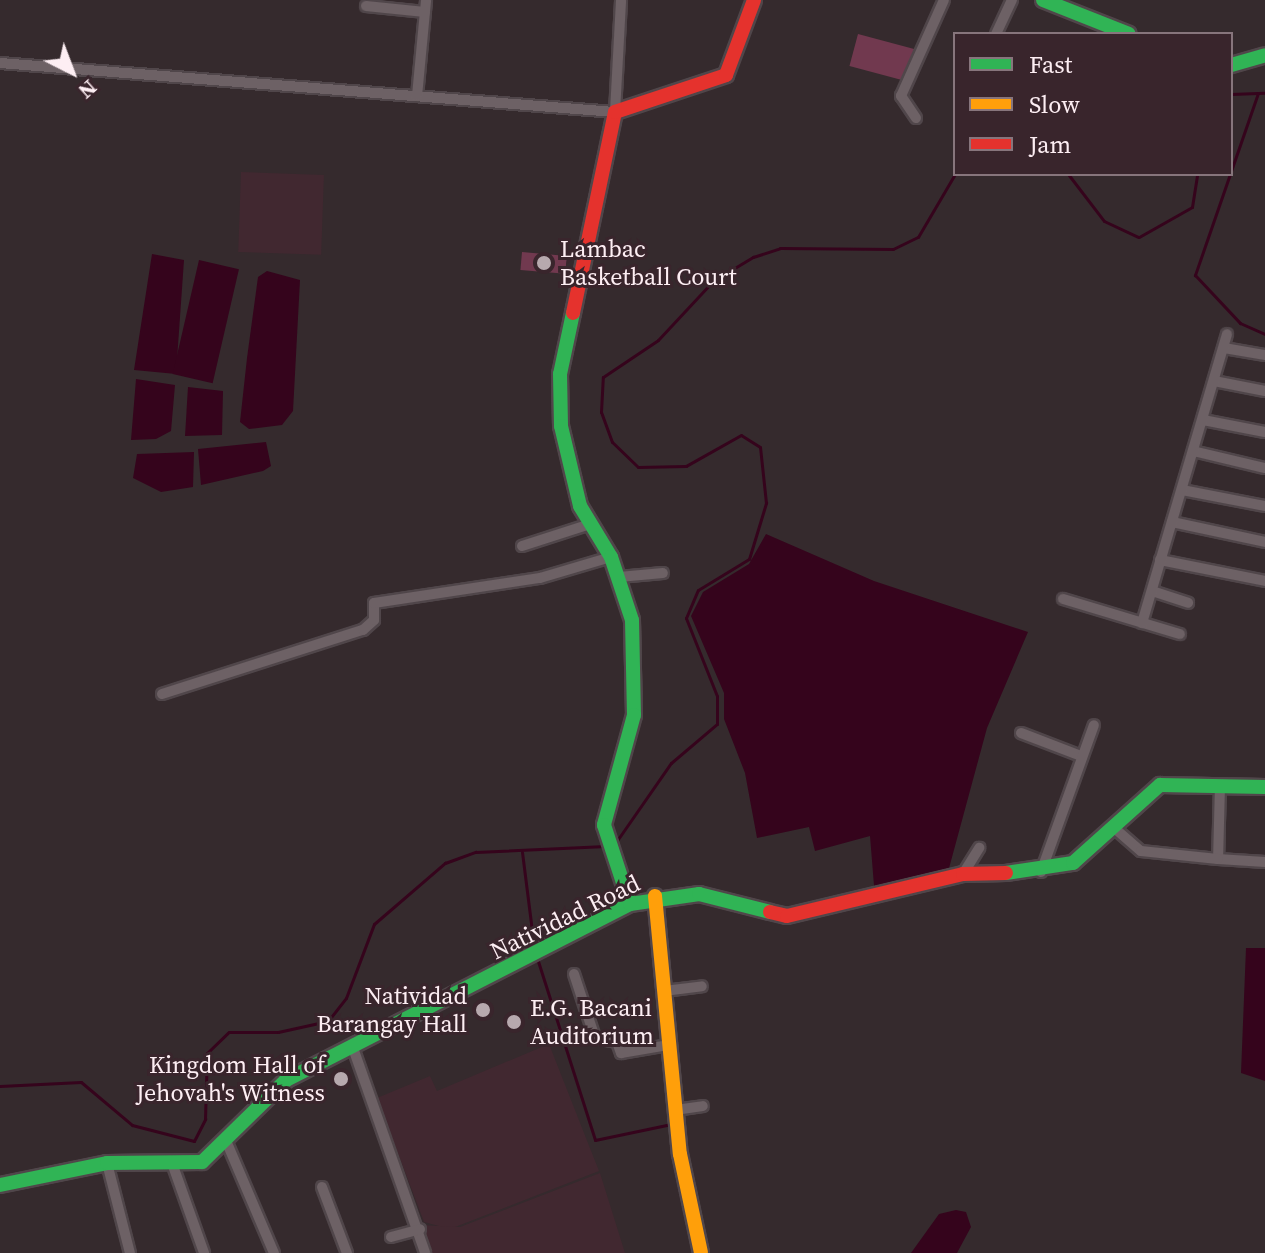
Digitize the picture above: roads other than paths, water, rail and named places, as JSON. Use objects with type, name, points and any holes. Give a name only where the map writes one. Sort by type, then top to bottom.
[{"type":"street","points":[[621,0],[615,112],[559,385],[564,441],[590,524],[611,557],[632,620],[635,705],[606,803],[606,835],[630,904]]},
{"type":"street","points":[[0,63],[615,112],[726,75],[754,0]]},
{"type":"street","points":[[916,118],[901,96],[944,0]]},
{"type":"street","points":[[997,32],[1012,0]]},
{"type":"street","points":[[1043,0],[1124,32]]},
{"type":"street","points":[[366,6],[426,6],[417,96]]},
{"type":"street","points":[[1233,64],[1265,55]]},
{"type":"street","points":[[1142,623],[1227,334]]},
{"type":"street","points":[[1224,348],[1265,355]]},
{"type":"street","points":[[1214,381],[1265,391]]},
{"type":"street","points":[[1203,420],[1265,432]]},
{"type":"street","points":[[1193,451],[1265,468]]},
{"type":"street","points":[[1182,490],[1265,506]]},
{"type":"street","points":[[1172,522],[1265,542]]},
{"type":"street","points":[[522,546],[590,524]]},
{"type":"street","points":[[162,694],[363,630],[374,620],[374,603],[540,578],[611,557]]},
{"type":"street","points":[[1160,560],[1265,581]]},
{"type":"street","points":[[619,577],[663,573]]},
{"type":"street","points":[[1152,591],[1188,603]]},
{"type":"street","points":[[1063,599],[1180,634]]},
{"type":"street","points":[[1041,872],[1094,725]]},
{"type":"street","points":[[1021,733],[1081,756]]},
{"type":"street","name":"Natividad Road","points":[[0,1185],[107,1163],[202,1162],[227,1143],[267,1093],[630,904],[655,896],[711,895],[787,916],[963,874],[1041,872],[1073,863],[1160,785],[1265,787]]},
{"type":"street","points":[[1218,859],[1220,785]]},
{"type":"street","points":[[1112,826],[1141,851],[1265,862]]},
{"type":"street","points":[[963,874],[979,848]]},
{"type":"street","points":[[655,896],[675,1110],[701,1253]]},
{"type":"street","points":[[574,974],[595,1038],[617,1042],[621,1053],[669,1045]]},
{"type":"street","points":[[664,991],[702,986]]},
{"type":"street","points":[[353,1048],[420,1229],[425,1253]]},
{"type":"street","points":[[675,1110],[703,1106]]},
{"type":"street","points":[[227,1143],[274,1253]]},
{"type":"street","points":[[107,1163],[130,1253]]},
{"type":"street","points":[[172,1163],[204,1253]]},
{"type":"street","points":[[322,1187],[347,1253]]},
{"type":"street","points":[[391,1237],[420,1229]]},
{"type":"waterway","points":[[1233,165],[1258,93]]},
{"type":"waterway","points":[[1233,94],[1265,93]]},
{"type":"waterway","points":[[616,842],[671,763],[717,724],[717,696],[686,618],[698,590],[749,559],[766,503],[760,447],[741,435],[686,466],[638,467],[612,442],[601,412],[603,377],[658,340],[713,281],[753,257],[780,248],[893,249],[918,237],[954,176]]},
{"type":"waterway","points":[[1070,176],[1104,221],[1139,237],[1192,207],[1197,176]]},
{"type":"waterway","points":[[1229,176],[1195,275],[1240,323],[1265,334]]},
{"type":"waterway","points":[[0,1086],[81,1082],[132,1125],[194,1141],[205,1119],[207,1053],[229,1032],[278,1032],[328,1021],[346,998],[374,924],[445,863],[476,852],[606,846]]},
{"type":"waterway","points":[[522,852],[534,947]]},
{"type":"waterway","points":[[537,958],[595,1140],[671,1124]]},
{"type":"place","name":"Lambac Basketball Court","points":[[544,263]]},
{"type":"place","name":"Natividad Barangay Hall","points":[[483,1010]]},
{"type":"place","name":"E.G. Bacani Auditorium","points":[[514,1022]]},
{"type":"place","name":"Kingdom Hall of Jehovah's Witness","points":[[341,1079]]}]
